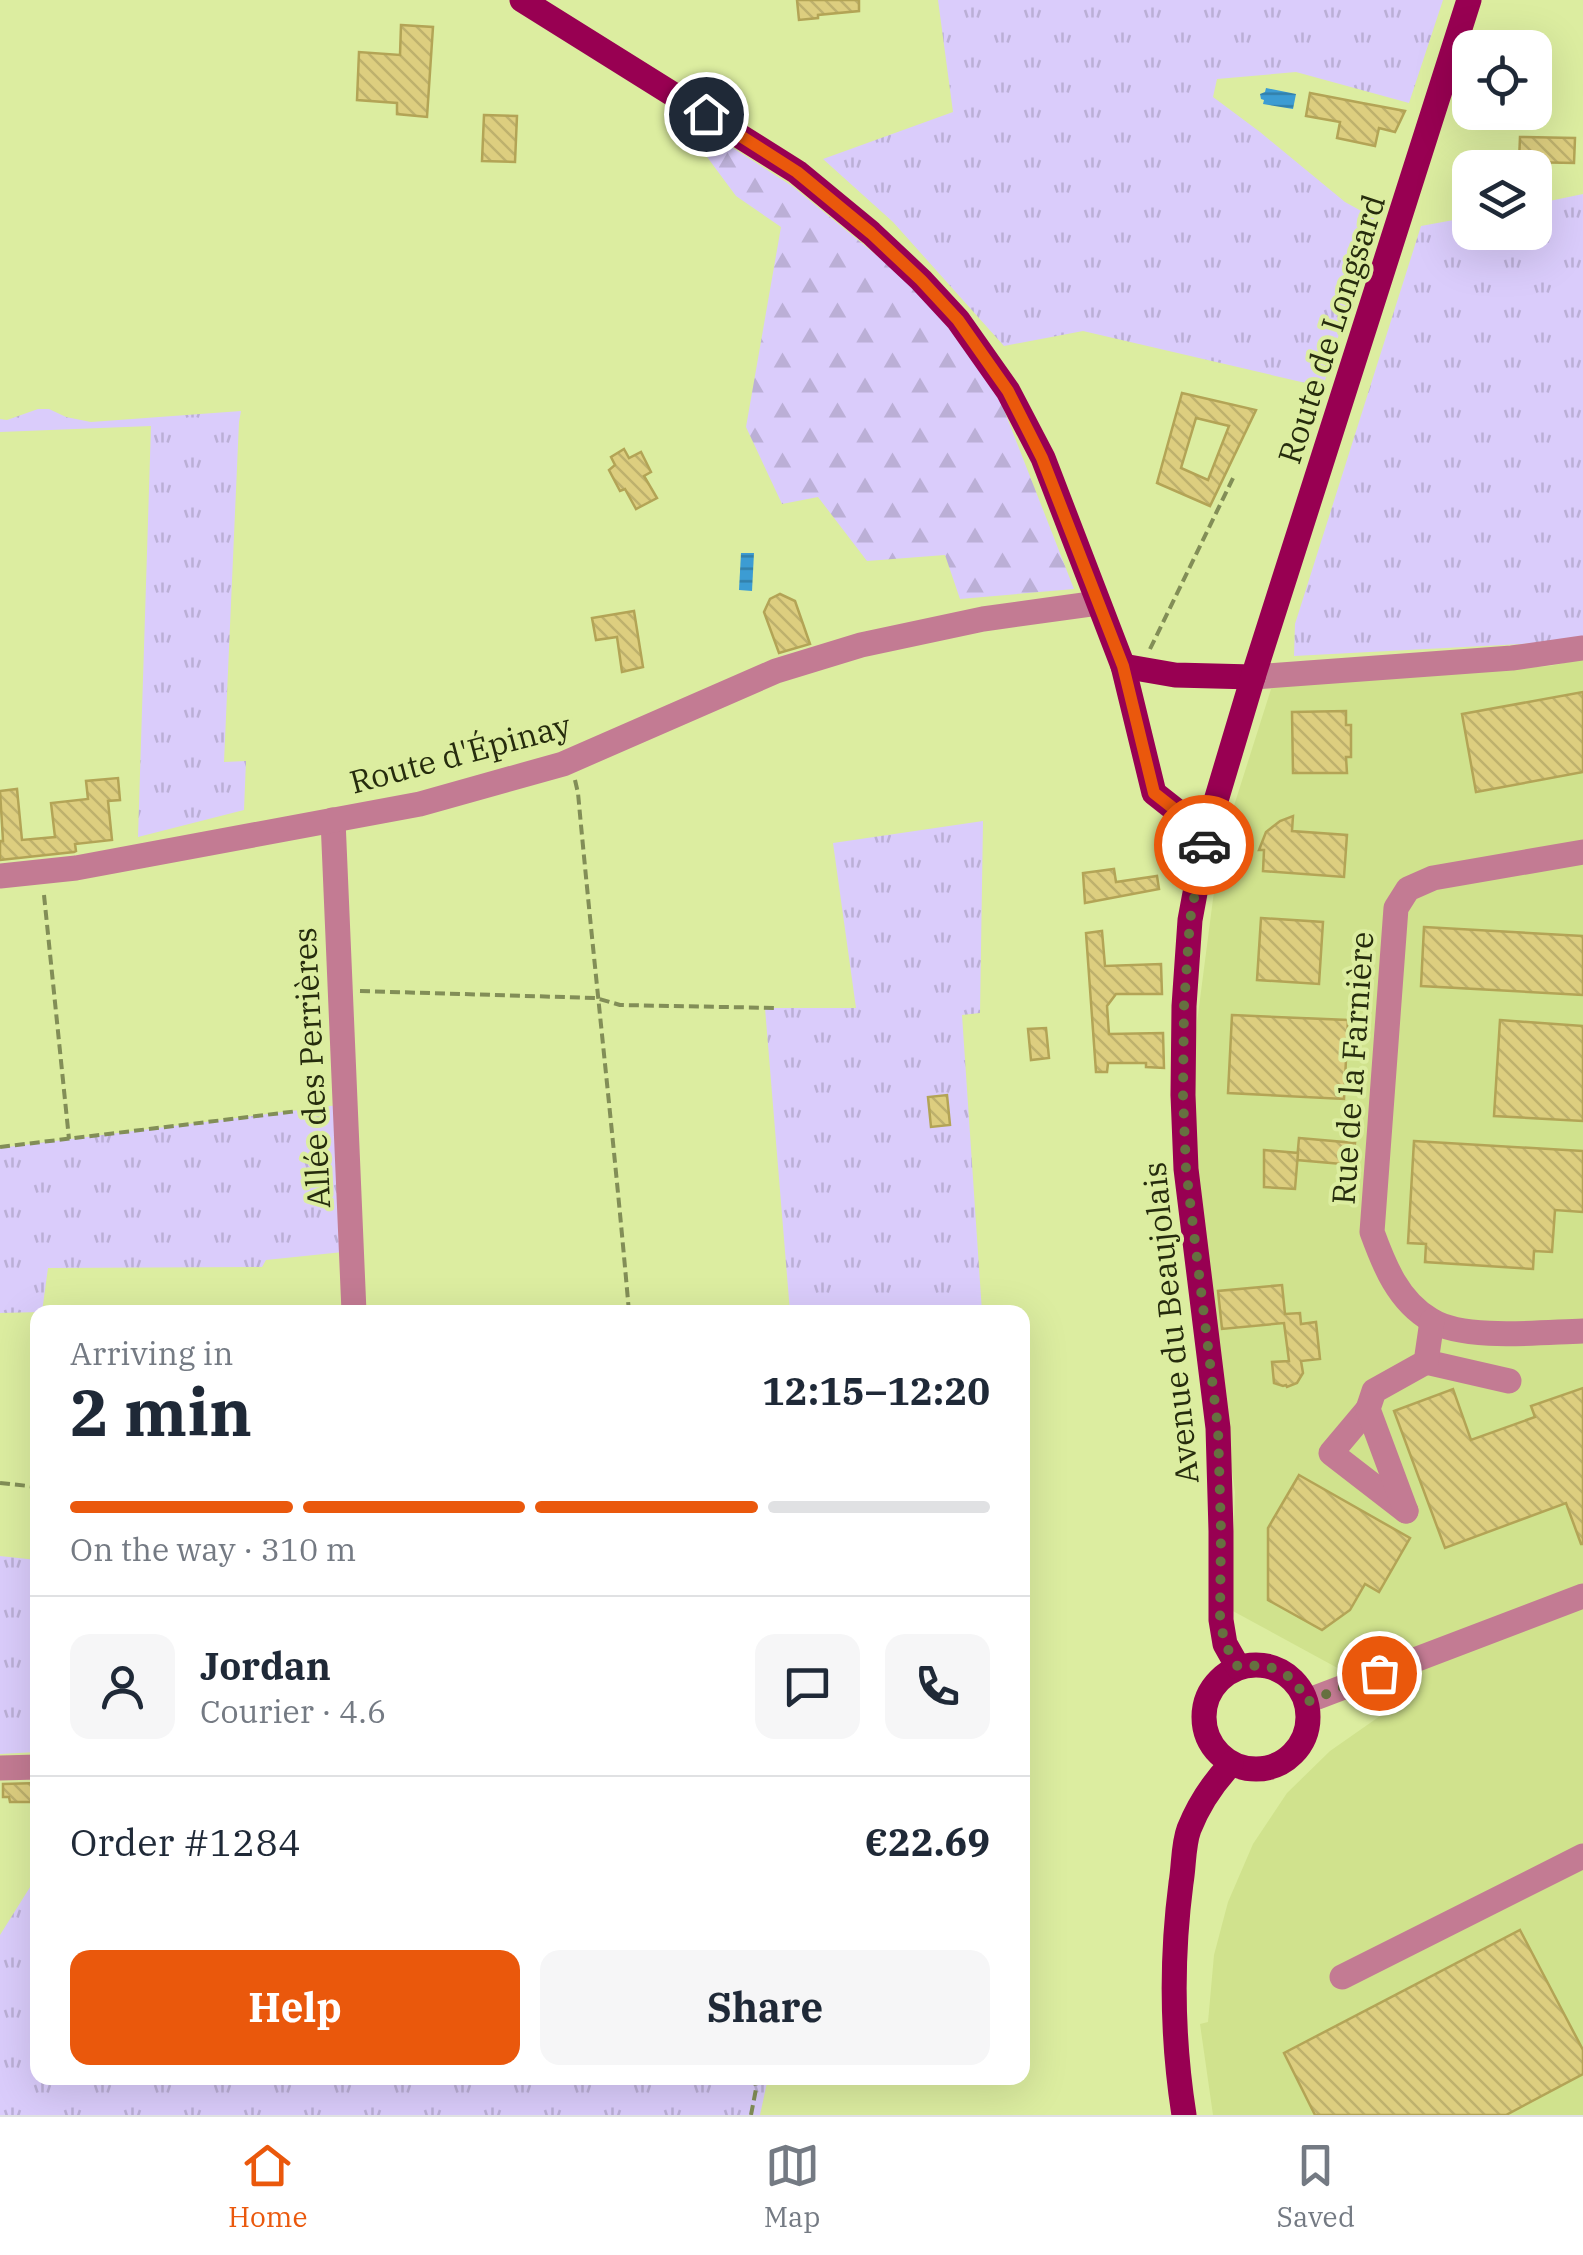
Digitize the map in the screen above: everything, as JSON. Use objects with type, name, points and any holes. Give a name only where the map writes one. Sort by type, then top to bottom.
[{"type":"main road","points":[[522,0],[797,172],[871,233],[958,320],[1008,391],[1042,458],[1098,603],[1132,667],[1154,793],[1206,834]]},
{"type":"main road","name":"Route de Longsard","points":[[1253,677],[1469,0]]},
{"type":"main road","points":[[1132,667],[1175,675],[1253,677]]},
{"type":"main road","name":"Avenue du Beaujolais","points":[[1238,1667],[1225,1644],[1220,1620],[1218,1428],[1186,1169],[1184,1006],[1190,920],[1206,834],[1253,677]]},
{"type":"main road","points":[[1266,1665],[1294,1679],[1307,1702],[1308,1730],[1295,1753],[1275,1767],[1252,1770],[1230,1764],[1216,1752],[1205,1732],[1207,1695],[1220,1678],[1238,1667],[1266,1665]]},
{"type":"main road","points":[[1184,2115],[1173,2002],[1178,1908],[1188,1832],[1210,1787],[1230,1764]]},
{"type":"street","name":"Route d'Épinay","points":[[0,876],[95,864],[420,804],[567,762],[776,672],[861,646],[982,619],[1098,603]]},
{"type":"street","points":[[1253,677],[1512,658],[1583,648]]},
{"type":"street","name":"Allée des Perrières","points":[[332,820],[354,1305]]},
{"type":"street","name":"Rue de la Farnière","points":[[1432,1321],[1404,1298],[1384,1266],[1372,1232],[1396,908],[1408,889],[1433,878],[1583,852]]},
{"type":"street","points":[[1426,1362],[1432,1321],[1470,1332],[1583,1331]]},
{"type":"street","points":[[1368,1409],[1374,1391],[1426,1362],[1509,1381]]},
{"type":"street","points":[[1307,1702],[1583,1596]]},
{"type":"street","points":[[0,1768],[30,1767]]},
{"type":"street","points":[[1342,1977],[1583,1856]]},
{"type":"path","points":[[1132,667],[1236,474]]},
{"type":"path","points":[[567,762],[578,793],[627,1305]]},
{"type":"path","points":[[41,872],[69,1139]]},
{"type":"path","points":[[340,990],[596,998],[620,1005],[778,1008]]},
{"type":"path","points":[[0,1148],[345,1105]]},
{"type":"path","points":[[0,1483],[30,1486]]},
{"type":"path","points":[[752,2115],[756,2085]]},
{"type":"shaded area","points":[[1583,659],[1583,2115],[1213,2115],[1200,2024],[1208,2022],[1214,1955],[1228,1902],[1253,1844],[1287,1793],[1330,1751],[1400,1702],[1231,1610],[1235,1492],[1189,1170],[1196,1030],[1219,853],[1272,686],[1550,666]]},
{"type":"green space","points":[[938,0],[1443,0],[1409,103],[1296,72],[1217,79],[1213,97],[1345,202],[1374,218],[1323,387],[1083,331],[1004,346],[893,222],[823,159],[953,112]]},
{"type":"green space","points":[[702,128],[792,186],[897,272],[949,326],[997,392],[1074,589],[960,599],[945,555],[867,561],[818,497],[782,504],[746,427],[781,227],[736,196],[693,138]]},
{"type":"green space","points":[[1583,194],[1583,637],[1540,643],[1294,656],[1295,624],[1421,226],[1452,220],[1452,250],[1552,250],[1552,200]]},
{"type":"green space","points":[[38,409],[91,422],[241,411],[224,762],[246,761],[244,810],[138,837],[151,426],[0,432],[0,419]]},
{"type":"green space","points":[[983,821],[980,1013],[962,1015],[982,1305],[789,1305],[765,1008],[856,1008],[833,843]]},
{"type":"green space","points":[[338,1105],[343,1252],[266,1260],[262,1267],[48,1268],[43,1305],[30,1305],[30,1312],[0,1313],[0,1148]]},
{"type":"green space","points":[[0,1556],[30,1559],[30,1752],[0,1754]]},
{"type":"green space","points":[[30,1887],[30,2085],[766,2085],[760,2115],[0,2115],[0,1935]]},
{"type":"water","points":[[1266,88],[1296,94],[1293,109],[1263,104],[1260,94]]},
{"type":"water","points":[[741,553],[754,553],[752,591],[739,590]]},
{"type":"building","points":[[797,0],[859,0],[859,11],[799,20]]},
{"type":"building","points":[[401,25],[433,27],[427,117],[397,114],[397,103],[357,100],[359,52],[400,55]]},
{"type":"building","points":[[1310,93],[1405,111],[1395,132],[1379,128],[1375,146],[1337,138],[1340,122],[1306,116]]},
{"type":"building","points":[[484,115],[517,116],[515,162],[482,161]]},
{"type":"building","points":[[1520,137],[1575,138],[1574,163],[1552,163],[1552,150],[1519,150]]},
{"type":"building","points":[[1182,393],[1256,410],[1210,506],[1157,483]],"holes":[[[1196,418],[1229,426],[1208,480],[1181,468]]]},
{"type":"building","points":[[624,449],[629,458],[641,452],[651,472],[644,476],[657,498],[636,509],[609,470],[615,465],[611,457]]},
{"type":"building","points":[[780,594],[795,601],[810,644],[779,653],[764,612],[770,599]]},
{"type":"building","points":[[634,611],[643,667],[622,672],[617,637],[596,640],[592,618]]},
{"type":"building","points":[[1583,692],[1583,772],[1476,792],[1462,714]]},
{"type":"building","points":[[1346,711],[1346,725],[1351,725],[1347,773],[1293,773],[1292,712]]},
{"type":"building","points":[[118,778],[120,800],[108,801],[112,840],[75,844],[74,852],[0,860],[0,791],[17,789],[22,840],[55,837],[51,803],[88,799],[86,781]]},
{"type":"building","points":[[1293,816],[1292,831],[1347,835],[1344,877],[1263,871],[1264,850],[1259,850],[1266,832]]},
{"type":"building","points":[[1114,869],[1116,882],[1157,876],[1159,889],[1085,903],[1083,873]]},
{"type":"building","points":[[1261,918],[1323,922],[1319,984],[1257,980]]},
{"type":"building","points":[[1424,927],[1583,936],[1583,995],[1421,986]]},
{"type":"building","points":[[1102,931],[1105,966],[1161,964],[1162,994],[1116,994],[1107,1006],[1109,1034],[1163,1033],[1164,1068],[1146,1067],[1146,1063],[1108,1063],[1107,1072],[1096,1072],[1086,933]]},
{"type":"building","points":[[1232,1015],[1348,1020],[1344,1099],[1228,1093]]},
{"type":"building","points":[[1500,1020],[1583,1026],[1583,1121],[1494,1116]]},
{"type":"building","points":[[1046,1028],[1049,1058],[1031,1060],[1028,1029]]},
{"type":"building","points":[[947,1095],[950,1125],[931,1127],[928,1097]]},
{"type":"building","points":[[1299,1138],[1355,1143],[1353,1165],[1297,1160]]},
{"type":"building","points":[[1414,1141],[1583,1151],[1583,1212],[1555,1210],[1552,1252],[1534,1251],[1533,1269],[1425,1262],[1426,1244],[1408,1243]]},
{"type":"building","points":[[1264,1150],[1298,1153],[1295,1189],[1264,1187]]},
{"type":"building","points":[[1282,1285],[1285,1314],[1300,1313],[1301,1324],[1316,1322],[1320,1359],[1301,1361],[1303,1373],[1297,1383],[1287,1387],[1274,1383],[1272,1362],[1289,1361],[1284,1323],[1222,1329],[1218,1291]]},
{"type":"building","points":[[1583,1388],[1583,1544],[1566,1503],[1445,1548],[1394,1411],[1453,1389],[1471,1440],[1535,1417],[1531,1406]]},
{"type":"building","points":[[1299,1475],[1410,1538],[1379,1592],[1365,1584],[1350,1610],[1322,1630],[1268,1600],[1268,1528]]},
{"type":"building","points":[[30,1783],[30,1802],[10,1802],[9,1797],[3,1797],[3,1784]]},
{"type":"building","points":[[1520,1930],[1583,2050],[1583,2074],[1506,2115],[1315,2115],[1284,2053]]},
{"type":"way so far","points":[[1204,845],[1190,920],[1183,1095],[1186,1169],[1218,1428],[1220,1620],[1225,1644],[1238,1667],[1266,1665],[1294,1679],[1307,1702],[1379,1673]]},
{"type":"route","points":[[706,114],[797,172],[871,233],[958,320],[1008,391],[1042,458],[1123,666],[1154,793],[1206,834],[1204,845]]}]
